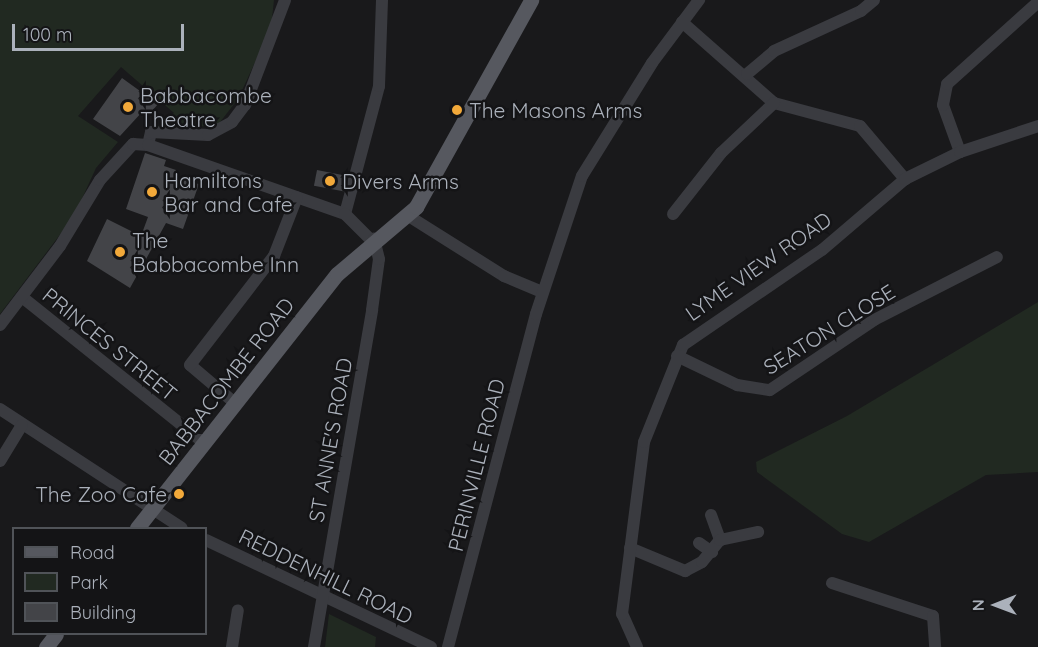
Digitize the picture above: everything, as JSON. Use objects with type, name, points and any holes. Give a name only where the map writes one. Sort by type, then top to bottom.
[{"type":"main road","name":"BABBACOMBE ROAD","points":[[138,527],[337,274],[373,240],[407,215],[463,129],[531,0]]},
{"type":"street","points":[[148,145],[151,132],[208,135],[232,122],[245,105],[285,0]]},
{"type":"street","points":[[345,214],[379,86],[382,0]]},
{"type":"street","name":"PERINVILLE ROAD","points":[[448,647],[542,292],[582,176],[682,22],[699,0]]},
{"type":"street","points":[[747,75],[774,51],[861,11],[874,0]]},
{"type":"street","points":[[960,152],[943,105],[947,84],[1038,2]]},
{"type":"street","points":[[682,22],[747,75],[774,102],[860,126],[905,179]]},
{"type":"street","points":[[673,214],[722,153],[774,102]]},
{"type":"street","name":"LYME VIEW ROAD","points":[[637,647],[622,614],[644,442],[677,356],[693,335],[822,250],[905,179],[960,152],[1038,126]]},
{"type":"street","points":[[0,325],[123,152],[133,144],[148,145],[345,214],[373,240]]},
{"type":"street","points":[[236,404],[190,366],[274,256],[297,197]]},
{"type":"street","points":[[407,215],[504,276],[542,292]]},
{"type":"street","name":"ST ANNE'S ROAD","points":[[314,647],[321,595],[380,260],[373,240]]},
{"type":"street","name":"SEATON CLOSE","points":[[677,356],[737,385],[770,390],[873,320],[998,257]]},
{"type":"street","name":"PRINCES STREET","points":[[22,297],[203,442]]},
{"type":"street","points":[[0,409],[150,511],[180,527]]},
{"type":"street","points":[[0,461],[22,425]]},
{"type":"street","points":[[711,515],[720,540]]},
{"type":"street","points":[[630,548],[685,570],[712,552],[720,540],[759,532]]},
{"type":"street","name":"REDDENHILL ROAD","points":[[207,540],[430,647]]},
{"type":"street","points":[[699,543],[712,552]]},
{"type":"street","points":[[832,583],[933,616],[935,647]]},
{"type":"street","points":[[232,647],[238,610]]},
{"type":"green space","points":[[0,0],[274,0],[271,28],[238,99],[217,126],[157,127],[174,113],[121,67],[78,116],[118,142],[96,168],[74,216],[0,314]]},
{"type":"green space","points":[[1038,302],[1038,472],[986,475],[869,542],[842,534],[757,472],[756,462],[847,416]]},
{"type":"green space","points":[[329,614],[376,637],[375,647],[325,647]]},
{"type":"building","name":"Babbacombe Theatre","points":[[122,78],[158,104],[147,117],[143,111],[120,136],[93,119]]},
{"type":"building","points":[[145,153],[166,160],[164,166],[176,170],[174,176],[199,184],[183,229],[166,223],[130,288],[87,261],[107,219],[141,236],[148,217],[126,209]]},
{"type":"building","name":"Divers Arms","points":[[317,170],[347,176],[344,192],[314,186]]},
{"type":"place","name":"Babbacombe Theatre","points":[[128,107]]},
{"type":"place","name":"The Masons Arms","points":[[457,110]]},
{"type":"place","name":"Divers Arms","points":[[330,181]]},
{"type":"place","name":"Hamiltons Bar and Cafe","points":[[152,192]]},
{"type":"place","name":"The Babbacombe Inn","points":[[120,252]]},
{"type":"place","name":"The Zoo Cafe","points":[[179,494]]}]
